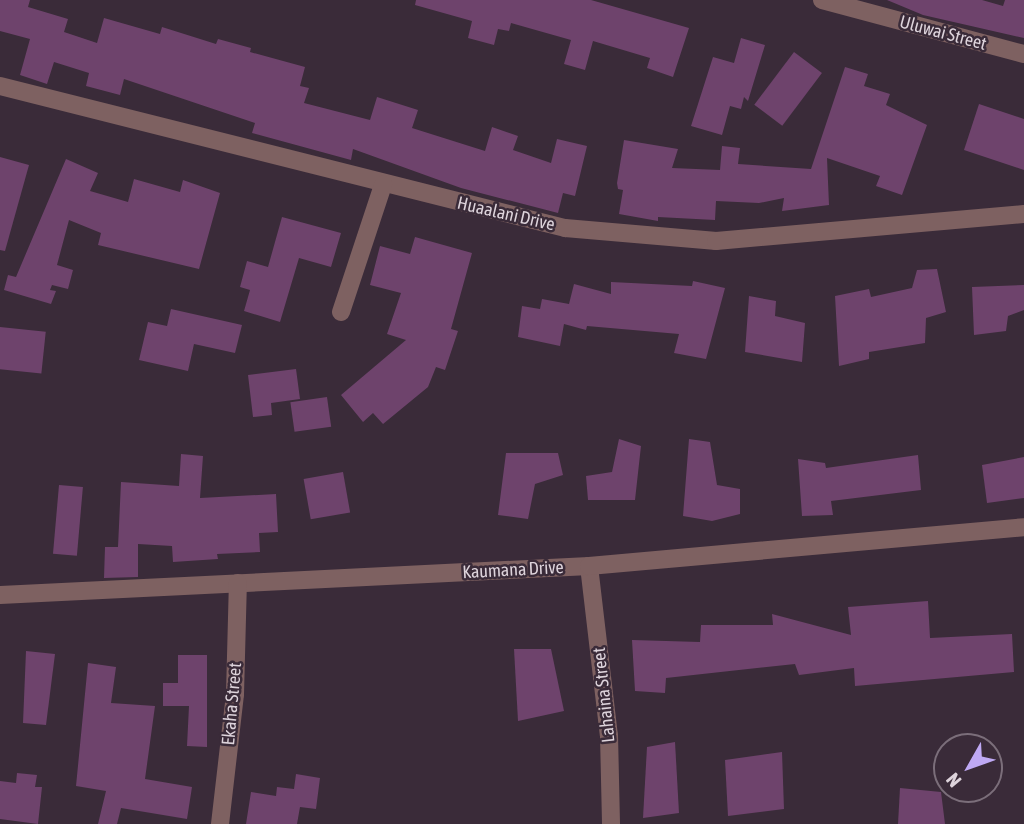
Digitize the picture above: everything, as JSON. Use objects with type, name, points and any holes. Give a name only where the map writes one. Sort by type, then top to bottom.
[{"type":"street","name":"Uluwai Street","points":[[822,0],[1024,54]]},
{"type":"street","name":"Huaalani Drive","points":[[0,86],[383,185],[565,228],[716,241],[1024,214]]},
{"type":"street","points":[[341,312],[383,185]]},
{"type":"street","name":"Kaumana Drive","points":[[0,595],[589,566],[1024,527]]},
{"type":"street","name":"Lahaina Street","points":[[589,566],[609,735],[614,824]]},
{"type":"street","name":"Ekaha Street","points":[[220,824],[234,694],[238,583]]},
{"type":"building","points":[[0,0],[30,0],[28,7],[68,19],[64,32],[97,43],[104,18],[160,34],[162,27],[216,44],[218,39],[251,48],[250,52],[305,67],[300,86],[309,88],[304,103],[370,120],[377,97],[418,110],[412,128],[485,151],[492,127],[518,136],[513,150],[551,163],[557,139],[587,146],[575,196],[563,193],[558,213],[461,188],[353,149],[351,160],[252,133],[255,123],[124,79],[120,95],[86,86],[89,73],[54,62],[47,84],[20,75],[30,39],[0,31]]},
{"type":"building","points":[[416,0],[591,0],[689,28],[673,77],[647,68],[650,58],[593,41],[585,70],[564,64],[571,40],[511,23],[509,31],[498,29],[494,45],[468,38],[472,21],[415,5]]},
{"type":"building","points":[[887,0],[982,0],[1003,6],[1005,0],[1024,0],[1024,38],[923,15]]},
{"type":"building","points":[[741,38],[765,45],[748,101],[744,97],[741,109],[730,106],[722,135],[691,126],[713,57],[734,63]]},
{"type":"building","points":[[794,52],[822,73],[782,126],[754,105]]},
{"type":"building","points":[[845,67],[868,74],[864,86],[890,94],[886,105],[927,125],[902,195],[876,186],[880,176],[827,158],[829,205],[782,211],[784,198],[759,203],[716,201],[715,220],[658,217],[658,221],[619,214],[623,190],[618,189],[617,183],[624,140],[678,149],[672,168],[720,170],[722,146],[740,148],[738,164],[811,169]]},
{"type":"building","points":[[979,104],[1024,119],[1024,170],[964,150]]},
{"type":"building","points":[[0,157],[29,165],[5,251],[0,250]]},
{"type":"building","points":[[66,159],[98,173],[90,191],[128,202],[134,179],[180,192],[183,180],[220,193],[199,269],[98,245],[101,233],[69,220],[57,265],[73,270],[68,289],[52,285],[50,290],[56,291],[51,304],[4,290],[8,275],[16,277]]},
{"type":"building","points":[[282,217],[341,233],[331,267],[299,258],[280,322],[244,311],[250,290],[240,287],[247,261],[268,267]]},
{"type":"building","points":[[415,237],[472,253],[451,329],[458,331],[445,370],[436,367],[428,387],[383,424],[373,413],[363,422],[341,395],[406,340],[387,334],[401,293],[370,285],[380,246],[410,254]]},
{"type":"building","points":[[937,269],[946,312],[926,318],[925,343],[869,352],[869,359],[839,366],[835,296],[869,289],[871,297],[912,288],[917,270]]},
{"type":"building","points":[[693,281],[725,288],[706,359],[674,353],[679,334],[587,326],[586,330],[564,324],[560,346],[518,337],[522,306],[540,309],[542,299],[569,304],[574,284],[611,294],[611,282],[692,286]]},
{"type":"building","points":[[1024,285],[1024,310],[1008,316],[1006,331],[974,335],[972,287]]},
{"type":"building","points":[[749,296],[776,301],[775,316],[805,323],[802,362],[745,352]]},
{"type":"building","points":[[171,309],[242,325],[235,353],[194,344],[188,371],[139,360],[148,322],[167,326]]},
{"type":"building","points":[[0,327],[46,332],[41,374],[0,369]]},
{"type":"building","points":[[296,369],[300,399],[271,403],[272,415],[253,417],[248,375]]},
{"type":"building","points":[[327,397],[331,427],[295,432],[290,402]]},
{"type":"building","points":[[619,439],[641,446],[635,500],[588,500],[586,476],[612,472]]},
{"type":"building","points":[[689,439],[710,442],[717,485],[740,489],[740,514],[712,521],[683,516]]},
{"type":"building","points":[[506,453],[558,453],[563,475],[535,484],[528,519],[498,515]]},
{"type":"building","points":[[181,454],[203,456],[200,498],[276,494],[278,532],[259,533],[260,552],[217,554],[218,559],[173,562],[172,546],[138,544],[138,577],[104,578],[105,547],[118,547],[121,482],[179,486]]},
{"type":"building","points":[[918,455],[921,490],[831,501],[833,515],[802,516],[798,459],[825,463],[826,468]]},
{"type":"building","points":[[1024,457],[1024,498],[987,503],[982,465]]},
{"type":"building","points":[[343,472],[350,512],[311,519],[304,479]]},
{"type":"building","points":[[59,485],[83,487],[77,556],[53,554]]},
{"type":"building","points":[[928,601],[930,638],[1012,634],[1014,672],[855,686],[854,668],[799,675],[795,664],[666,678],[665,693],[635,691],[632,640],[700,642],[701,625],[773,625],[772,614],[851,635],[848,607]]},
{"type":"building","points":[[514,649],[551,649],[564,711],[518,721]]},
{"type":"building","points":[[26,651],[55,654],[46,725],[23,723]]},
{"type":"building","points":[[178,655],[207,655],[207,747],[187,746],[189,706],[163,706],[163,683],[178,683]]},
{"type":"building","points":[[88,663],[116,667],[111,703],[155,706],[145,779],[192,787],[187,819],[121,808],[117,824],[98,824],[106,791],[76,786]]},
{"type":"building","points":[[675,742],[679,813],[643,818],[647,747]]},
{"type":"building","points":[[782,752],[784,809],[728,816],[725,760]]},
{"type":"building","points":[[17,773],[37,775],[35,787],[42,787],[38,824],[0,819],[0,781],[16,783]]},
{"type":"building","points":[[296,774],[320,778],[316,809],[300,807],[297,824],[246,824],[251,792],[276,796],[277,787],[294,789]]},
{"type":"building","points":[[900,788],[933,791],[933,803],[942,803],[945,824],[898,824]]}]
